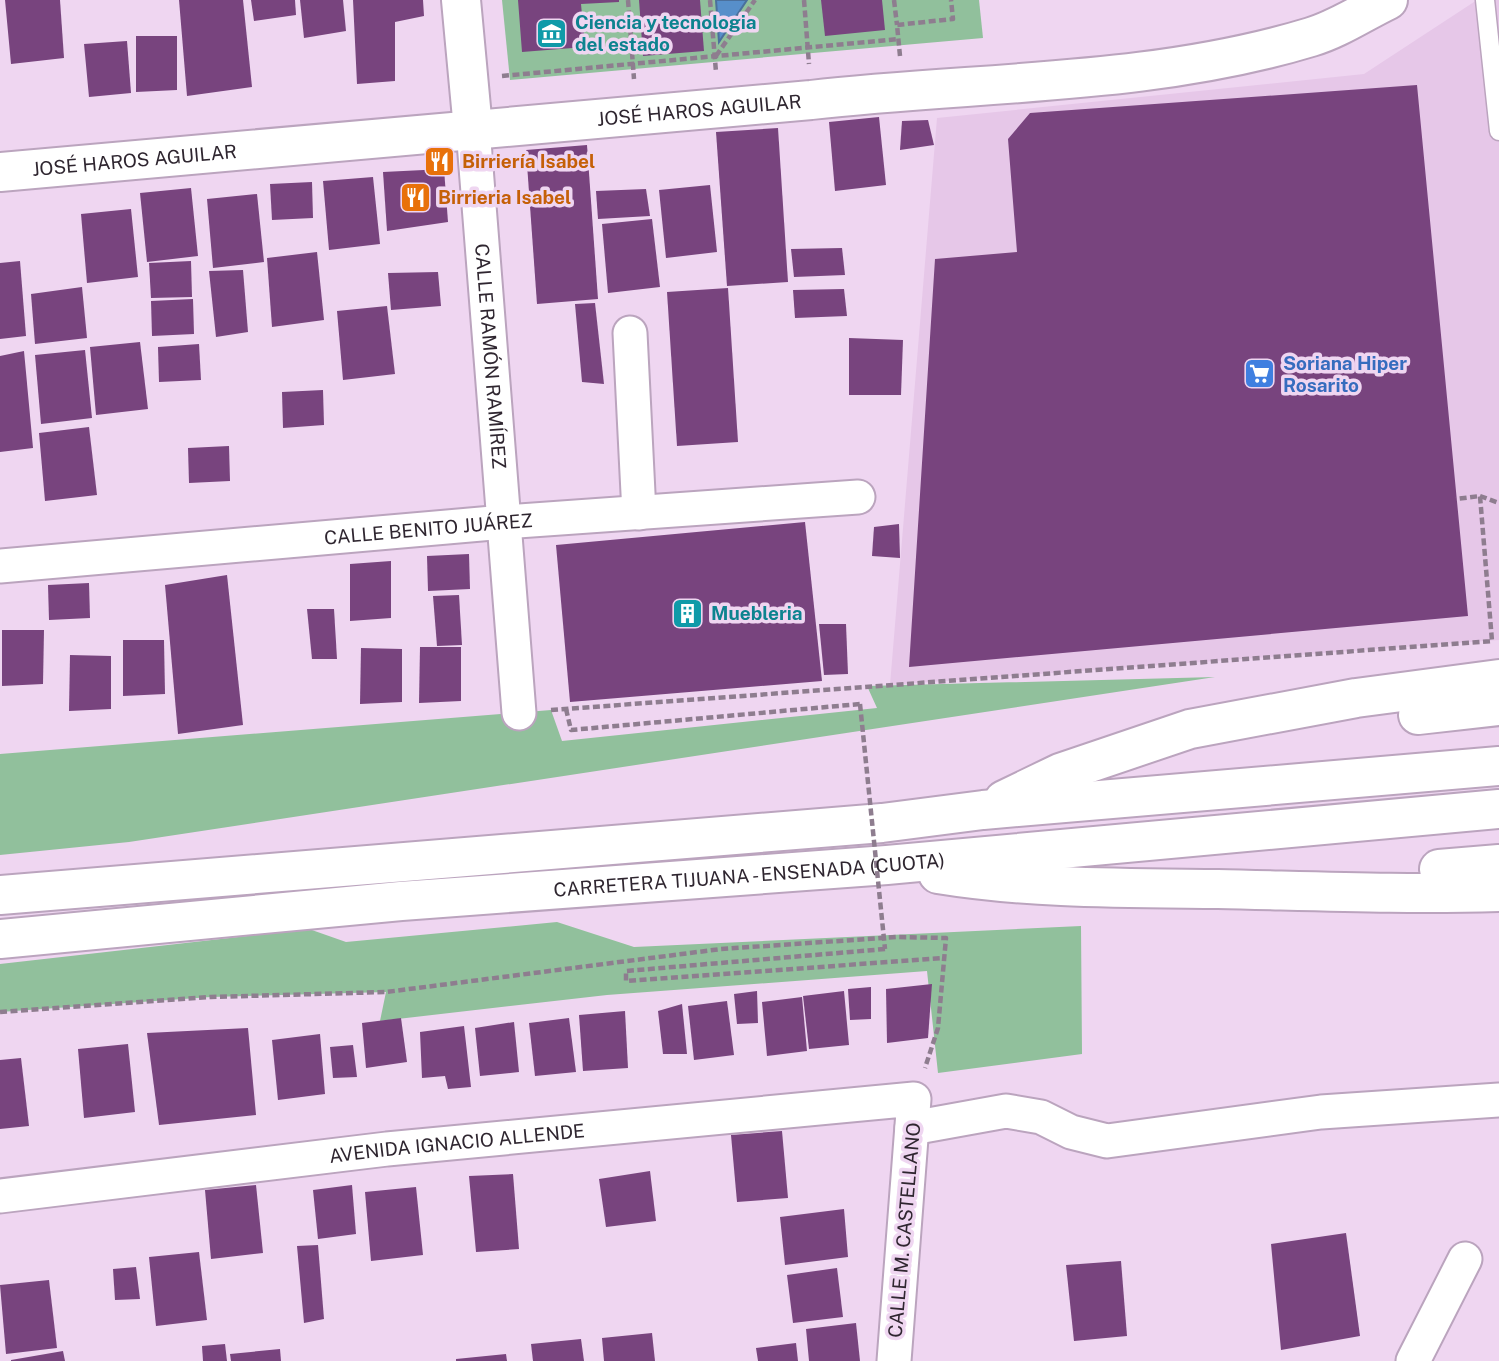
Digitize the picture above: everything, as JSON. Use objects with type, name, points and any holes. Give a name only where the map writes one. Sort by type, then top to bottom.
[{"type":"main road","name":"CALLE RAMÓN RAMÍREZ","points":[[461,0],[473,129]]},
{"type":"main road","name":"JOSÉ HAROS AGUILAR","points":[[0,172],[639,116],[903,89],[1121,75],[1226,59],[1314,36],[1388,0]]},
{"type":"main road","points":[[983,810],[1060,773],[1189,729],[1356,698],[1499,678]]},
{"type":"main road","points":[[1189,729],[1303,728],[1499,706]]},
{"type":"main road","points":[[0,895],[882,822],[983,810],[1499,766]]},
{"type":"main road","name":"CARRETERA TIJUANA - ENSENADA (CUOTA)","points":[[0,939],[401,901],[887,865],[1499,809]]},
{"type":"main road","points":[[1295,891],[1425,870],[1499,864]]},
{"type":"main road","points":[[887,865],[1001,884],[1354,894],[1499,892]]},
{"type":"street","name":"CALLE RAMÓN RAMÍREZ","points":[[473,129],[519,713]]},
{"type":"street","points":[[630,333],[639,513]]},
{"type":"street","name":"CALLE BENITO JUÁREZ","points":[[0,566],[503,522],[858,497]]},
{"type":"street","name":"AVENIDA IGNACIO ALLENDE","points":[[0,1196],[387,1149],[913,1113],[1006,1111],[1041,1117],[1071,1132],[1107,1141],[1321,1112],[1499,1100]]},
{"type":"street","name":"CALLE M. CASTELLANO","points":[[894,1361],[913,1113]]},
{"type":"street","points":[[1413,1361],[1465,1259]]},
{"type":"lane","points":[[1485,0],[1499,131]]},
{"type":"path","points":[[628,0],[639,116]]},
{"type":"path","points":[[710,0],[718,107]]},
{"type":"path","points":[[715,57],[755,0]]},
{"type":"path","points":[[804,0],[811,100]]},
{"type":"path","points":[[894,0],[903,89]]},
{"type":"path","points":[[897,25],[953,19],[951,0]]},
{"type":"path","points":[[500,76],[899,39]]},
{"type":"path","points":[[519,713],[1492,641],[1480,496]]},
{"type":"path","points":[[1456,499],[1480,496],[1499,503]]},
{"type":"path","points":[[566,709],[571,730],[860,704],[885,949],[626,971],[625,981],[944,958]]},
{"type":"path","points":[[0,1012],[211,997],[386,992],[721,949],[897,937],[946,938],[938,1028],[913,1113]]},
{"type":"shaded area","points":[[1477,0],[1499,0],[1499,640],[890,685],[937,118],[1364,74]]},
{"type":"green space","points":[[502,0],[979,0],[983,38],[510,80]]},
{"type":"green space","points":[[1215,677],[129,842],[0,855],[0,754],[551,710],[562,741],[877,708],[867,686]]},
{"type":"green space","points":[[557,922],[634,947],[1081,926],[1082,1054],[938,1073],[927,971],[607,995],[380,1021],[386,992],[211,997],[0,1012],[0,964],[309,929],[346,942]]},
{"type":"water","points":[[716,0],[747,0],[719,42]]},
{"type":"building","points":[[5,0],[60,0],[64,58],[11,64]]},
{"type":"building","points":[[179,0],[243,0],[252,87],[187,96]]},
{"type":"building","points":[[251,0],[295,0],[296,15],[254,21]]},
{"type":"building","points":[[300,0],[343,0],[346,31],[304,38]]},
{"type":"building","points":[[353,0],[423,0],[424,16],[395,22],[395,81],[357,84]]},
{"type":"building","name":"Ciencia y tecnologia del estado","points":[[518,0],[619,2],[581,4],[585,47],[522,52]]},
{"type":"building","points":[[639,0],[700,0],[704,51],[643,56]]},
{"type":"building","points":[[821,0],[882,0],[885,30],[825,36]]},
{"type":"building","points":[[136,36],[177,36],[177,90],[136,92]]},
{"type":"building","points":[[127,41],[131,93],[89,97],[84,44]]},
{"type":"building","points":[[1417,85],[1468,616],[909,667],[935,259],[1017,252],[1008,139],[1030,113]]},
{"type":"building","points":[[879,117],[886,185],[835,191],[829,122]]},
{"type":"building","points":[[928,120],[934,145],[900,150],[902,121]]},
{"type":"building","points":[[778,128],[788,282],[727,286],[716,132]]},
{"type":"building","points":[[587,145],[598,299],[537,304],[526,150]]},
{"type":"building","name":"Birrieria Isabel","points":[[444,169],[448,222],[387,231],[383,172]]},
{"type":"building","points":[[373,177],[380,244],[329,250],[323,181]]},
{"type":"building","points":[[312,182],[313,218],[272,220],[270,184]]},
{"type":"building","points":[[710,185],[717,252],[666,258],[659,190]]},
{"type":"building","points":[[191,188],[198,256],[147,262],[140,193]]},
{"type":"building","points":[[646,189],[650,216],[598,219],[596,191]]},
{"type":"building","points":[[257,194],[264,262],[213,268],[207,199]]},
{"type":"building","points":[[131,209],[138,277],[87,283],[81,214]]},
{"type":"building","points":[[652,219],[660,287],[608,293],[602,224]]},
{"type":"building","points":[[842,248],[845,275],[794,277],[791,249]]},
{"type":"building","points":[[317,252],[324,320],[272,327],[267,258]]},
{"type":"building","points":[[20,261],[26,336],[0,339],[0,263]]},
{"type":"building","points":[[191,261],[192,297],[151,298],[149,263]]},
{"type":"building","points":[[243,270],[248,332],[216,337],[209,271]]},
{"type":"building","points":[[438,272],[441,306],[391,310],[388,273]]},
{"type":"building","points":[[82,287],[87,338],[35,344],[31,294]]},
{"type":"building","points":[[728,288],[738,442],[677,446],[667,292]]},
{"type":"building","points":[[844,289],[847,316],[795,318],[793,290]]},
{"type":"building","points":[[193,299],[194,334],[152,336],[151,301]]},
{"type":"building","points":[[595,303],[604,384],[582,382],[575,304]]},
{"type":"building","points":[[387,306],[395,374],[343,380],[337,311]]},
{"type":"building","points":[[849,338],[903,340],[901,395],[849,395]]},
{"type":"building","points":[[140,342],[148,409],[96,415],[90,347]]},
{"type":"building","points":[[199,344],[201,380],[159,382],[158,347]]},
{"type":"building","points":[[85,350],[92,418],[41,424],[35,355]]},
{"type":"building","points":[[24,351],[33,448],[0,452],[0,356]]},
{"type":"building","points":[[323,390],[324,425],[283,428],[282,392]]},
{"type":"building","points":[[89,427],[97,495],[45,501],[39,433]]},
{"type":"building","points":[[229,446],[230,481],[189,483],[188,448]]},
{"type":"building","name":"Muebleria","points":[[805,522],[822,681],[570,702],[556,545]]},
{"type":"building","points":[[899,524],[900,558],[872,556],[874,527]]},
{"type":"building","points":[[469,554],[470,589],[428,591],[427,556]]},
{"type":"building","points":[[391,561],[391,618],[350,621],[350,564]]},
{"type":"building","points":[[227,575],[243,725],[178,734],[165,585]]},
{"type":"building","points":[[89,583],[90,618],[49,620],[48,585]]},
{"type":"building","points":[[459,595],[462,645],[437,646],[433,596]]},
{"type":"building","points":[[307,609],[334,609],[337,659],[312,659]]},
{"type":"building","points":[[819,624],[846,624],[848,674],[824,675]]},
{"type":"building","points":[[2,630],[44,630],[43,684],[2,686]]},
{"type":"building","points":[[123,640],[164,640],[165,694],[123,696]]},
{"type":"building","points":[[420,647],[461,647],[461,701],[419,703]]},
{"type":"building","points":[[361,648],[402,649],[402,702],[360,704]]},
{"type":"building","points":[[70,655],[111,656],[111,709],[69,711]]},
{"type":"building","points":[[932,984],[928,1038],[887,1043],[886,989]]},
{"type":"building","points":[[871,987],[871,1019],[850,1020],[848,989]]},
{"type":"building","points":[[757,991],[758,1023],[737,1024],[734,994]]},
{"type":"building","points":[[844,991],[849,1045],[809,1049],[803,996]]},
{"type":"building","points":[[802,997],[807,1051],[767,1056],[762,1002]]},
{"type":"building","points":[[727,1001],[734,1055],[694,1060],[688,1006]]},
{"type":"building","points":[[682,1004],[687,1054],[663,1054],[658,1011]]},
{"type":"building","points":[[625,1011],[628,1068],[583,1071],[579,1015]]},
{"type":"building","points":[[401,1018],[407,1062],[366,1068],[362,1023]]},
{"type":"building","points":[[569,1018],[576,1072],[535,1076],[529,1023]]},
{"type":"building","points":[[514,1022],[519,1072],[480,1076],[475,1028]]},
{"type":"building","points":[[464,1026],[471,1087],[448,1089],[445,1076],[422,1078],[420,1032]]},
{"type":"building","points":[[248,1028],[256,1115],[159,1125],[147,1033]]},
{"type":"building","points":[[320,1034],[325,1094],[278,1100],[272,1040]]},
{"type":"building","points":[[128,1044],[135,1112],[84,1118],[78,1049]]},
{"type":"building","points":[[353,1045],[357,1077],[333,1078],[330,1047]]},
{"type":"building","points":[[21,1058],[29,1126],[0,1129],[0,1060]]},
{"type":"building","points":[[782,1131],[788,1198],[737,1202],[731,1135]]},
{"type":"building","points":[[650,1171],[656,1221],[606,1227],[599,1179]]},
{"type":"building","points":[[513,1174],[519,1249],[476,1252],[469,1176]]},
{"type":"building","points":[[256,1185],[263,1253],[211,1259],[205,1190]]},
{"type":"building","points":[[352,1185],[356,1234],[318,1239],[313,1190]]},
{"type":"building","points":[[416,1187],[423,1255],[371,1261],[365,1192]]},
{"type":"building","points":[[844,1209],[848,1257],[785,1265],[780,1217]]},
{"type":"building","points":[[1346,1233],[1360,1336],[1281,1350],[1271,1244]]},
{"type":"building","points":[[318,1245],[324,1319],[304,1323],[297,1246]]},
{"type":"building","points":[[199,1252],[207,1320],[156,1326],[149,1257]]},
{"type":"building","points":[[1121,1261],[1127,1336],[1074,1341],[1066,1265]]},
{"type":"building","points":[[136,1267],[140,1299],[115,1300],[113,1269]]},
{"type":"building","points":[[837,1268],[843,1317],[793,1323],[787,1275]]},
{"type":"building","points":[[49,1280],[57,1348],[6,1354],[0,1285]]},
{"type":"building","points":[[856,1323],[860,1361],[809,1361],[806,1329]]},
{"type":"building","points":[[652,1333],[655,1361],[604,1361],[602,1338]]},
{"type":"building","points":[[581,1339],[584,1361],[533,1361],[531,1344]]},
{"type":"building","points":[[796,1343],[798,1361],[758,1361],[756,1348]]},
{"type":"building","points":[[225,1344],[227,1361],[203,1361],[202,1346]]},
{"type":"building","points":[[280,1349],[281,1361],[231,1361],[230,1354]]},
{"type":"building","points":[[63,1351],[65,1361],[11,1361],[11,1360]]},
{"type":"building","points":[[506,1354],[507,1361],[456,1361],[456,1359]]},
{"type":"place","name":"Ciencia y tecnologia del estado","points":[[552,33]]},
{"type":"place","name":"Birriería Isabel","points":[[439,161]]},
{"type":"place","name":"Birrieria Isabel","points":[[415,197]]},
{"type":"place","name":"Soriana Hiper Rosarito","points":[[1260,374]]},
{"type":"place","name":"Muebleria","points":[[688,613]]}]
